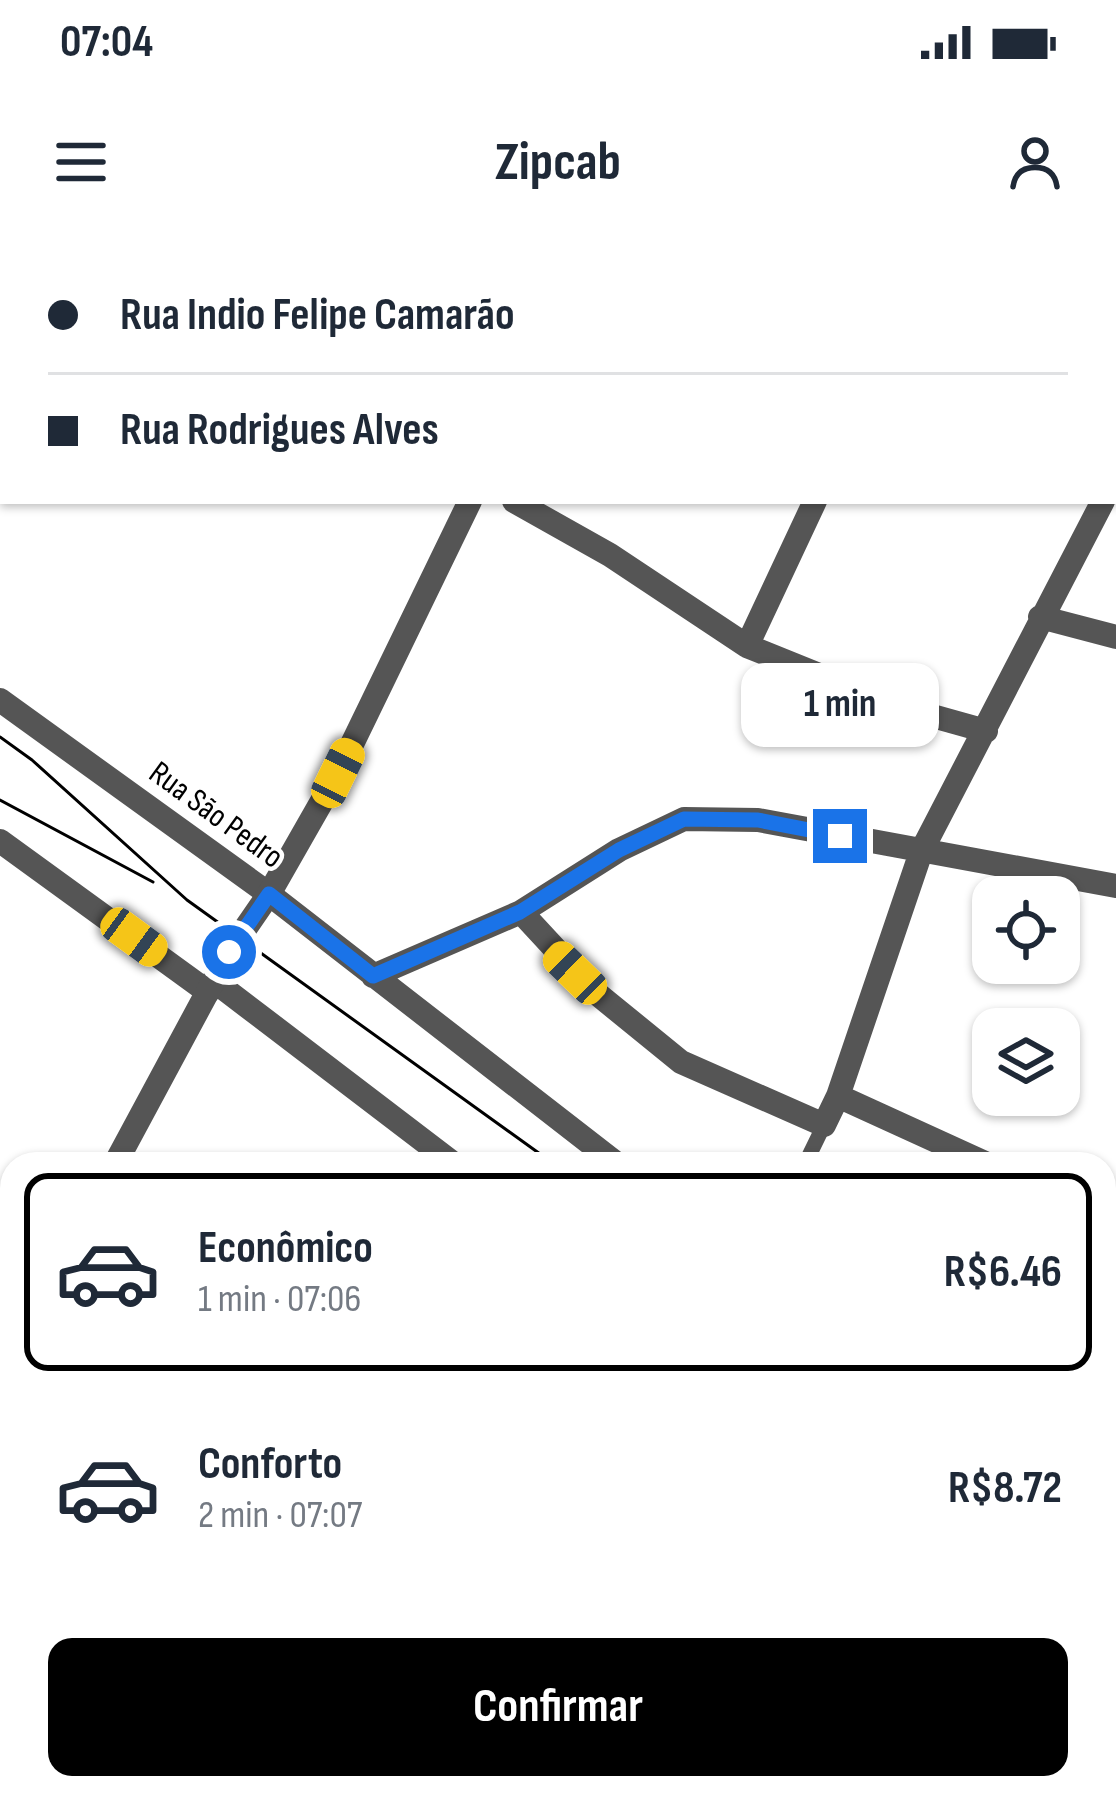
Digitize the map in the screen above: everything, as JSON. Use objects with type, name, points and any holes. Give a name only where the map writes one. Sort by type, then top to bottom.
[{"type":"street","points":[[519,504],[610,555],[747,646],[893,705],[986,731]]},
{"type":"street","points":[[747,646],[814,504]]},
{"type":"street","points":[[520,912],[595,992],[681,1062],[824,1125],[921,852],[1100,504]]},
{"type":"street","points":[[121,1152],[211,986],[338,773],[459,505]]},
{"type":"street","points":[[1040,617],[1116,637]]},
{"type":"street","name":"Rua São Pedro","points":[[0,700],[269,894],[601,1152]]},
{"type":"street","points":[[373,976],[520,912],[619,850],[684,819],[758,820],[1116,886]]},
{"type":"street","points":[[4,853],[211,986],[438,1152]]},
{"type":"street","points":[[838,1096],[961,1152]]},
{"type":"lane","points":[[811,1152],[824,1125]]},
{"type":"tram line","points":[[0,737],[32,760],[187,900],[537,1152]]},
{"type":"tram line","points":[[0,800],[153,882]]},
{"type":"route","points":[[229,952],[269,894],[373,976],[520,912],[653,830],[684,819],[758,820],[840,836]]}]
